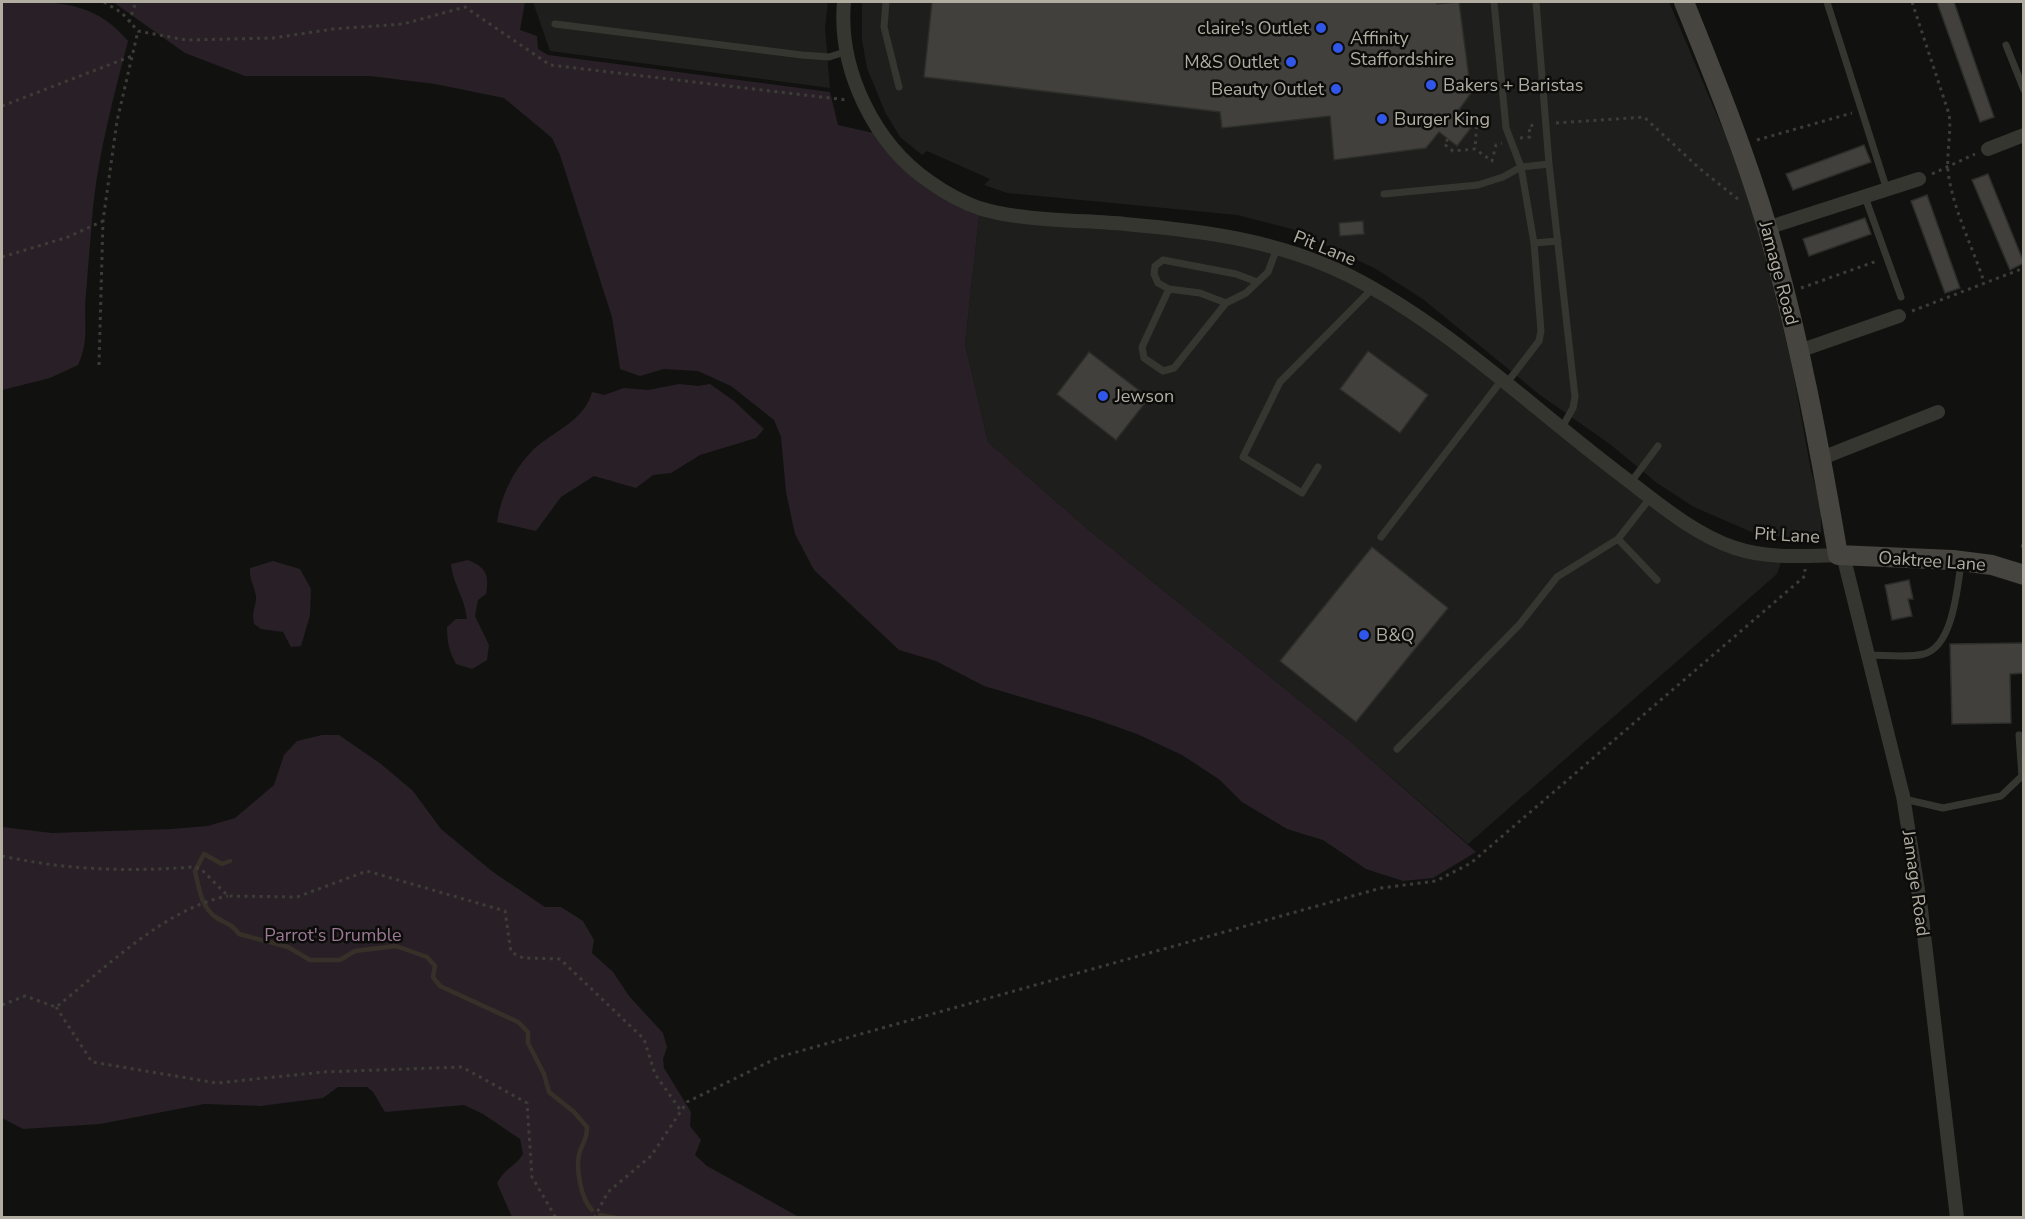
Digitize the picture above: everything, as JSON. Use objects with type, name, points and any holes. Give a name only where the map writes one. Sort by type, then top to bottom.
[{"type":"street","name":"Pit Lane","points":[[844,2],[843,13],[848,51],[864,102],[882,135],[928,181],[980,208],[1019,215],[1237,236],[1310,259],[1372,290],[1428,325],[1561,429],[1692,526],[1735,548],[1757,554],[1841,555]]},
{"type":"street","name":"Jamage Road","points":[[1684,2],[1765,220],[1799,351],[1841,555],[1904,799],[1921,909],[1957,1218]]},
{"type":"street","points":[[1988,148],[2024,135]]},
{"type":"street","points":[[1765,220],[1865,197],[1919,179]]},
{"type":"street","points":[[1799,351],[1899,316]]},
{"type":"street","points":[[1822,458],[1938,412]]},
{"type":"street","name":"Oaktree Lane","points":[[1841,555],[1961,561],[1992,565],[2024,575]]},
{"type":"lane","points":[[886,2],[884,27],[899,87]]},
{"type":"lane","points":[[1381,537],[1539,341],[1541,331],[1534,243],[1521,166],[1506,128],[1494,2]]},
{"type":"lane","points":[[1536,2],[1549,164],[1575,397],[1573,408],[1561,429]]},
{"type":"lane","points":[[1827,2],[1887,190]]},
{"type":"lane","points":[[555,24],[802,55],[829,57],[848,51]]},
{"type":"lane","points":[[2006,45],[2024,90]]},
{"type":"lane","points":[[1383,194],[1478,184],[1503,177],[1521,166],[1549,164]]},
{"type":"lane","points":[[1865,197],[1901,297]]},
{"type":"lane","points":[[1534,243],[1558,241]]},
{"type":"lane","points":[[1169,289],[1142,347],[1144,358],[1163,370],[1174,368],[1226,303],[1246,293],[1268,272],[1277,248]]},
{"type":"lane","points":[[1226,303],[1200,294],[1169,289],[1158,283],[1154,274],[1155,266],[1163,260],[1236,274],[1257,282]]},
{"type":"lane","points":[[1318,467],[1302,493],[1243,457],[1280,382],[1372,290]]},
{"type":"lane","points":[[1631,482],[1658,447]]},
{"type":"lane","points":[[1397,749],[1518,625],[1557,578],[1618,539],[1651,497]]},
{"type":"lane","points":[[1618,539],[1657,580]]},
{"type":"lane","points":[[1868,655],[1925,653],[1941,643],[1946,635],[1956,594],[1961,561]]},
{"type":"lane","points":[[1904,799],[1943,808],[2001,796],[2022,776],[2019,735]]},
{"type":"path","points":[[104,2],[138,31],[186,40],[273,38],[333,29],[403,24],[465,7],[550,65],[864,102]]},
{"type":"path","points":[[129,22],[136,2]]},
{"type":"path","points":[[1912,2],[1949,114],[1951,128],[1948,167],[1956,207],[1983,279]]},
{"type":"path","points":[[99,365],[103,221],[117,121],[138,31]]},
{"type":"path","points":[[2,106],[132,56]]},
{"type":"path","points":[[1739,145],[1862,110]]},
{"type":"path","points":[[1465,117],[1468,113],[1477,120],[1475,148]]},
{"type":"path","points":[[1448,139],[1444,144],[1453,151],[1475,148],[1492,161],[1496,145],[1510,139],[1530,137],[1529,126],[1644,117],[1732,196],[1765,220]]},
{"type":"path","points":[[1919,179],[1988,148]]},
{"type":"path","points":[[2,257],[68,237],[103,221]]},
{"type":"path","points":[[1784,294],[1887,258]]},
{"type":"path","points":[[1899,316],[2024,268]]},
{"type":"path","points":[[594,1218],[608,1192],[651,1156],[687,1102],[779,1057],[1381,888],[1436,881],[1471,862],[1805,576],[1805,556]]},
{"type":"path","points":[[2,856],[51,867],[96,870],[194,867],[201,869],[228,896]]},
{"type":"path","points":[[56,1007],[165,922],[200,904],[228,896],[297,897],[367,871],[506,910],[511,952],[523,958],[560,959],[644,1039],[655,1074],[681,1111]]},
{"type":"path","points":[[2,1005],[25,996],[56,1007],[92,1062],[217,1083],[323,1072],[462,1067],[527,1103],[532,1177],[556,1218]]},
{"type":"shaded area","points":[[533,2],[828,2],[825,28],[830,88],[550,51]]},
{"type":"shaded area","points":[[862,2],[1669,2],[1727,139],[1759,230],[1791,361],[1811,471],[1821,505],[1821,533],[1798,538],[1756,534],[1694,507],[1657,483],[1611,445],[1540,395],[1424,300],[1376,269],[1292,229],[1237,215],[1007,193],[984,185],[990,179],[927,151],[922,155],[900,137],[885,112],[867,68],[862,40]]},
{"type":"shaded area","points":[[980,208],[1142,225],[1300,255],[1394,302],[1710,537],[1783,556],[1777,574],[1468,844],[1352,743],[1091,532],[988,442],[965,344]]},
{"type":"green space","points":[[2,2],[56,3],[87,10],[101,17],[128,41],[99,165],[93,207],[82,356],[78,365],[50,378],[2,390]]},
{"type":"green space","points":[[113,2],[525,2],[520,30],[537,36],[538,49],[548,55],[830,92],[838,125],[882,135],[904,158],[980,208],[965,344],[988,442],[1091,532],[1352,743],[1476,852],[1433,878],[1403,881],[1366,869],[1323,840],[1287,829],[1242,802],[1220,780],[1182,755],[1137,734],[1092,718],[984,686],[936,661],[899,650],[814,570],[795,534],[786,492],[781,437],[774,420],[731,386],[698,371],[664,369],[640,376],[620,369],[612,317],[560,155],[552,138],[504,98],[435,84],[370,76],[245,76],[185,53]]},
{"type":"green space","points":[[679,384],[698,386],[710,384],[734,401],[764,429],[756,438],[700,455],[671,473],[653,475],[636,488],[594,476],[561,497],[536,531],[497,522],[505,493],[519,467],[531,452],[582,411],[592,392],[604,395],[624,388],[648,390]]},
{"type":"green space","points":[[468,560],[483,569],[487,577],[486,594],[478,600],[475,616],[489,645],[487,660],[472,669],[456,664],[450,650],[447,632],[447,627],[456,619],[467,619],[451,564]]},
{"type":"green space","points":[[273,561],[300,569],[311,589],[310,615],[301,646],[291,647],[283,632],[261,629],[254,624],[256,596],[250,568]]},
{"type":"green space","name":"Parrot's Drumble","points":[[322,735],[339,735],[381,764],[413,791],[441,829],[493,872],[545,907],[561,907],[583,921],[594,940],[592,953],[613,972],[629,996],[663,1033],[667,1047],[663,1059],[664,1068],[691,1112],[690,1126],[701,1140],[695,1155],[707,1166],[799,1217],[512,1217],[497,1183],[523,1154],[520,1139],[483,1114],[464,1105],[385,1112],[373,1092],[367,1087],[338,1087],[323,1098],[260,1106],[204,1104],[100,1124],[23,1129],[2,1118],[2,827],[52,833],[208,826],[235,818],[274,785],[284,755],[297,741]]},
{"type":"building","points":[[932,2],[1437,2],[1437,4],[1459,2],[1471,93],[1458,111],[1474,124],[1457,146],[1439,132],[1426,148],[1334,160],[1330,116],[1222,128],[1220,112],[924,77]]},
{"type":"building","points":[[1937,2],[1954,2],[1994,117],[1980,122]]},
{"type":"building","points":[[1864,145],[1871,162],[1793,190],[1786,174]]},
{"type":"building","points":[[1988,174],[2024,263],[2010,270],[1972,180]]},
{"type":"building","points":[[1927,195],[1960,288],[1945,293],[1911,201]]},
{"type":"building","points":[[1865,218],[1871,234],[1809,256],[1803,239]]},
{"type":"building","points":[[1363,221],[1364,234],[1340,236],[1339,223]]},
{"type":"building","points":[[1368,351],[1428,395],[1400,433],[1340,389]]},
{"type":"building","name":"Jewson","points":[[1089,352],[1149,398],[1116,440],[1057,394]]},
{"type":"building","name":"B&Q","points":[[1372,547],[1448,608],[1356,722],[1280,661]]},
{"type":"building","points":[[1909,580],[1913,599],[1908,599],[1912,616],[1892,620],[1885,585]]},
{"type":"building","points":[[2024,643],[2024,673],[2010,674],[2011,723],[1952,724],[1950,644]]},
{"type":"waterway","points":[[230,861],[222,864],[204,854],[195,871],[207,909],[217,918],[232,926],[239,934],[288,947],[310,960],[340,960],[355,951],[396,946],[427,957],[435,966],[433,977],[440,986],[518,1022],[528,1032],[528,1043],[544,1074],[549,1092],[574,1112],[587,1127],[579,1155],[578,1168],[582,1192],[592,1210]]},
{"type":"waterway","points":[[600,1215],[616,1218]]},
{"type":"place","name":"claire's Outlet","points":[[1321,28]]},
{"type":"place","name":"Affinity Staffordshire","points":[[1338,48]]},
{"type":"place","name":"M&S Outlet","points":[[1291,62]]},
{"type":"place","name":"Bakers + Baristas","points":[[1431,85]]},
{"type":"place","name":"Beauty Outlet","points":[[1336,89]]},
{"type":"place","name":"Burger King","points":[[1382,119]]},
{"type":"place","name":"Jewson","points":[[1103,396]]},
{"type":"place","name":"B&Q","points":[[1364,635]]}]
